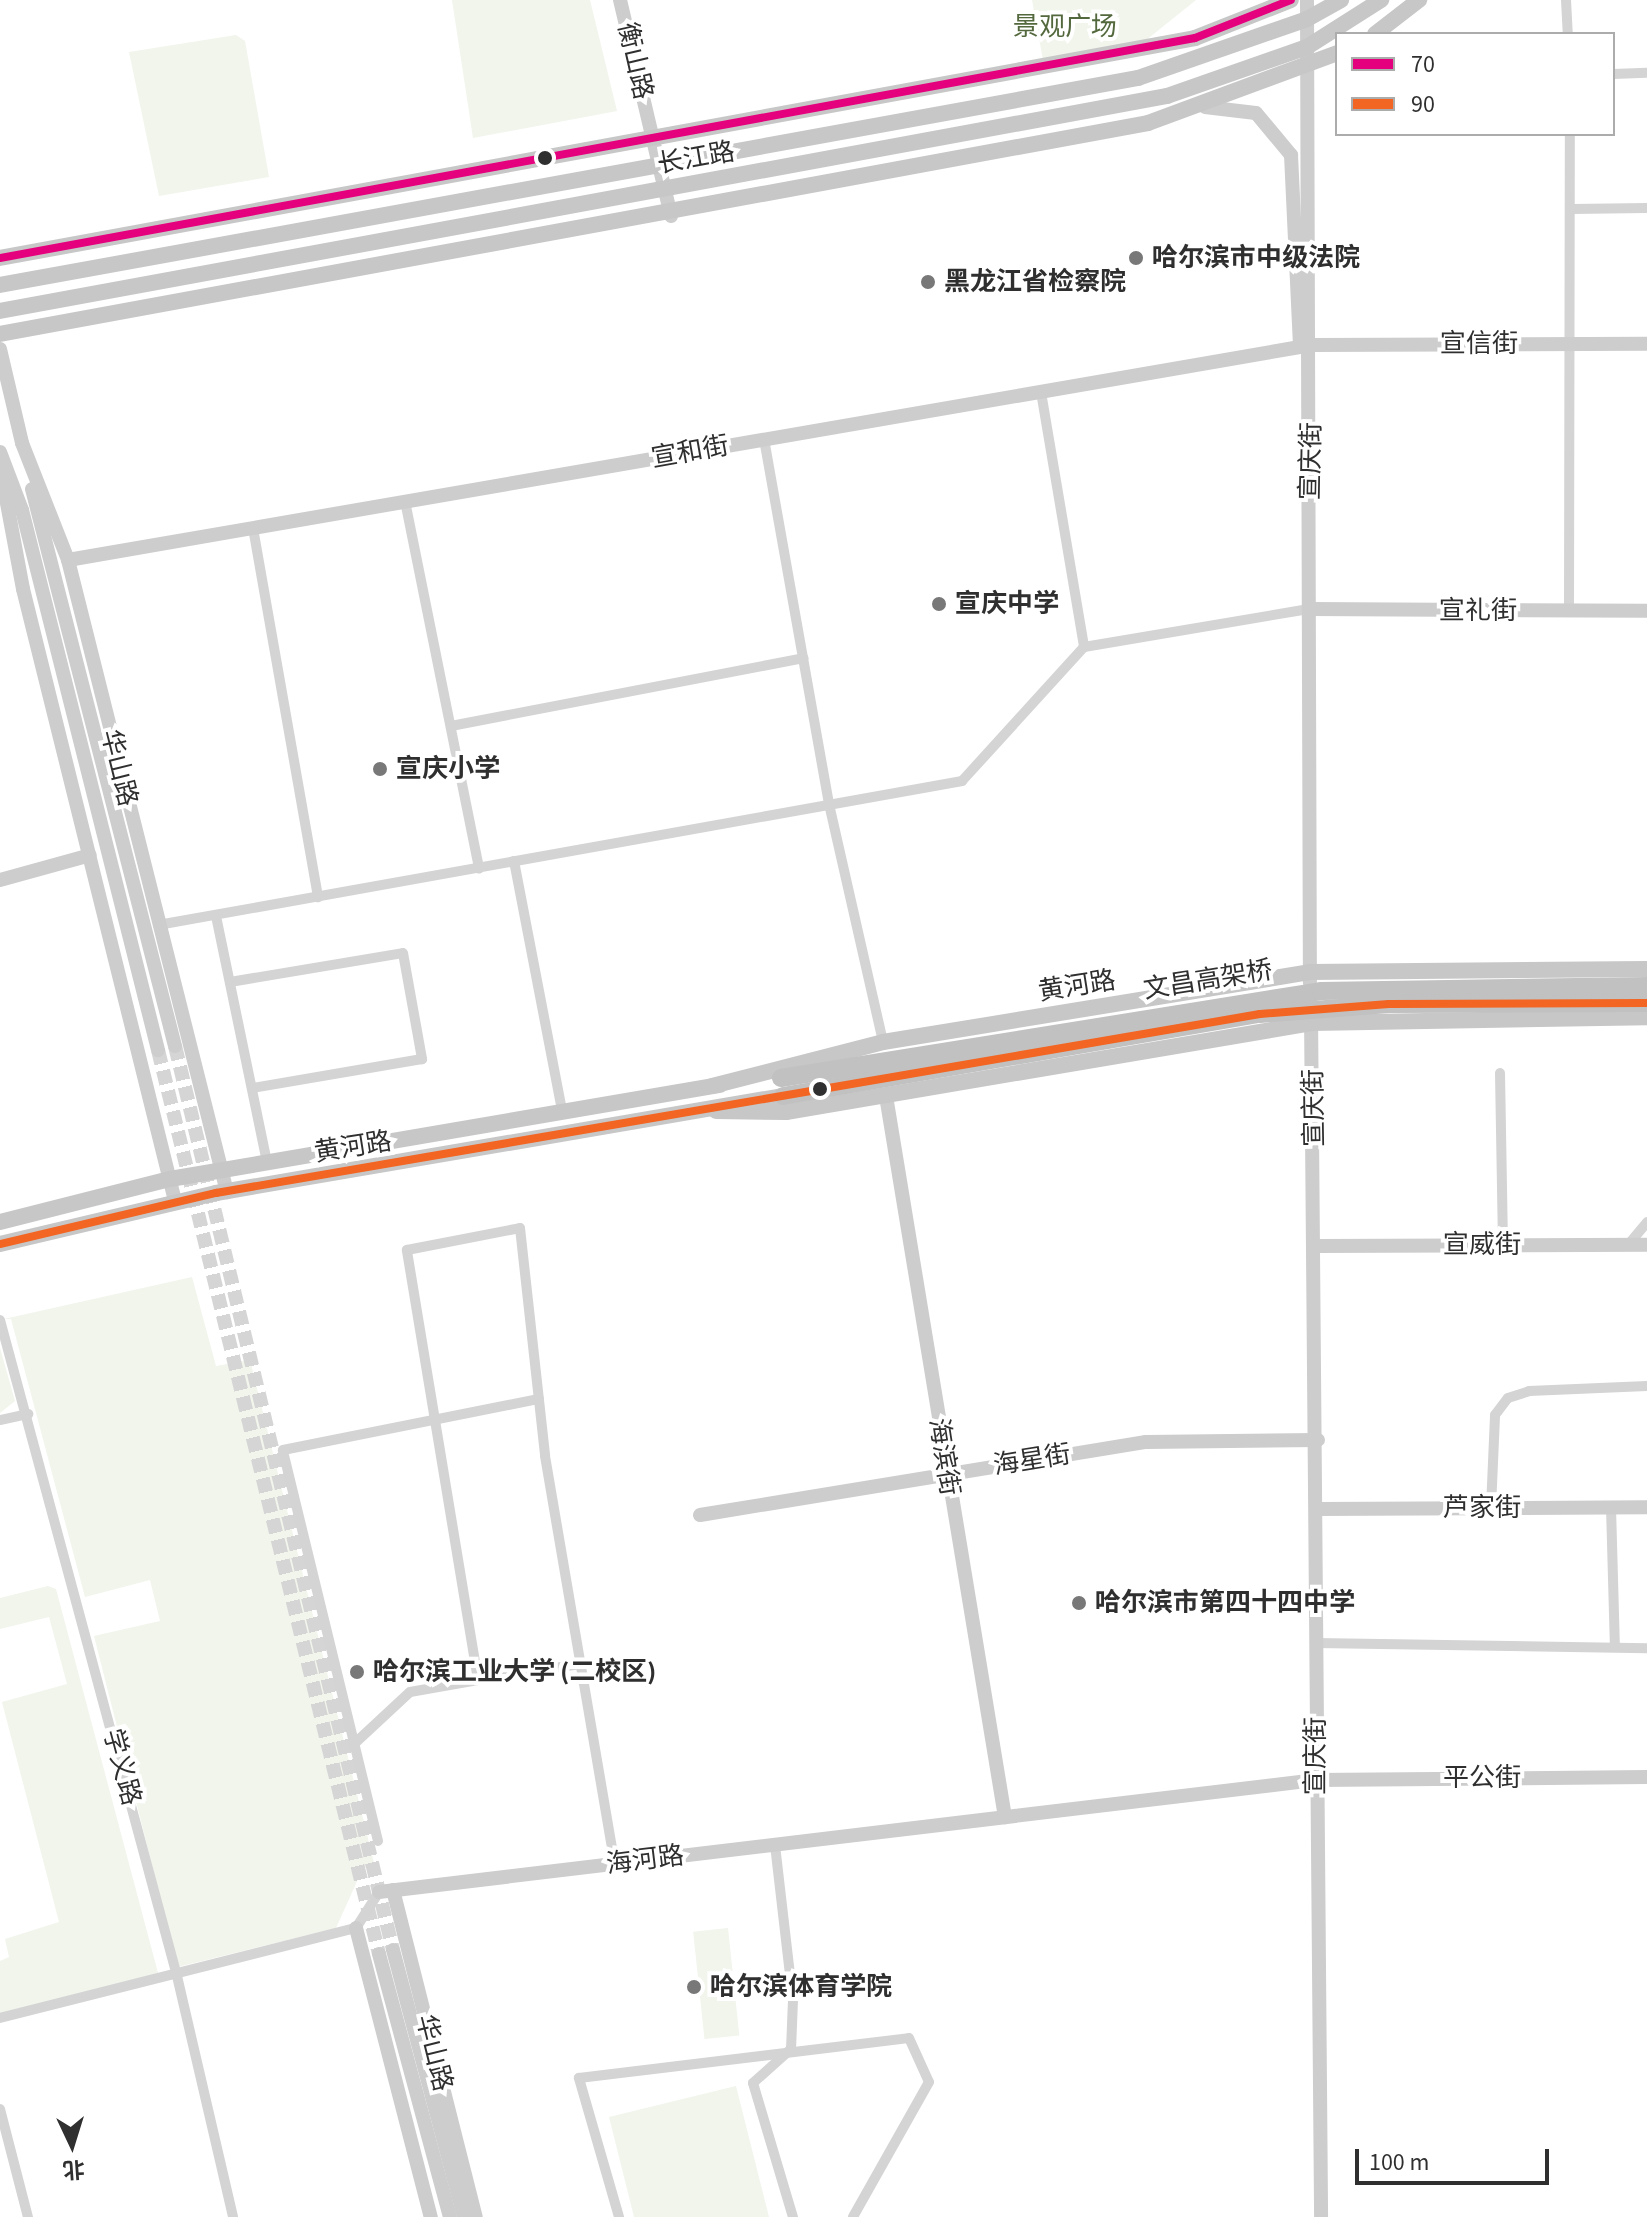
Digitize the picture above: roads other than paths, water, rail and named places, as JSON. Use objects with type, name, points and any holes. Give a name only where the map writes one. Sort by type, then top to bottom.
[{"type":"highway","name":"文昌高架桥","points":[[782,1087],[1321,991],[1647,986]]},
{"type":"highway","name":"文昌高架桥","points":[[782,1087],[1260,1014],[1389,1004],[1647,1003]]},
{"type":"main road","points":[[0,258],[1195,38],[1291,0]]},
{"type":"main road","name":"长江路","points":[[0,285],[1138,78],[1307,19],[1341,0]]},
{"type":"main road","name":"长江路","points":[[0,311],[1167,96],[1307,47],[1381,0]]},
{"type":"main road","points":[[1378,32],[1419,0]]},
{"type":"main road","points":[[0,334],[671,216],[1205,107],[1335,54]]},
{"type":"main road","name":"黄河路","points":[[0,1222],[170,1179],[712,1086],[883,1042],[1309,972],[1647,969]]},
{"type":"main road","name":"黄河路","points":[[0,1244],[175,1201],[227,1192],[716,1111],[786,1112],[1312,1023],[1647,1017]]},
{"type":"main road","name":"黄河路","points":[[712,1086],[782,1087]]},
{"type":"main road","name":"黄河路","points":[[716,1111],[782,1087]]},
{"type":"street","name":"衡山路","points":[[620,0],[671,216]]},
{"type":"street","name":"宣庆街","points":[[1307,0],[1309,972],[1317,1246],[1316,1780],[1321,2217]]},
{"type":"street","points":[[1566,0],[1568,32]]},
{"type":"street","points":[[1615,74],[1647,73]]},
{"type":"street","points":[[1205,107],[1256,113],[1291,155],[1306,346]]},
{"type":"street","points":[[1569,611],[1573,344],[1570,136]]},
{"type":"street","points":[[1571,209],[1647,208]]},
{"type":"street","name":"宣信街","points":[[1306,346],[1647,344]]},
{"type":"street","name":"宣和街","points":[[68,560],[1306,346]]},
{"type":"street","name":"华山路","points":[[0,349],[22,443],[68,560],[227,1192]]},
{"type":"street","points":[[1041,392],[1084,647]]},
{"type":"street","points":[[764,439],[829,804],[883,1042]]},
{"type":"street","points":[[22,443],[175,1046]]},
{"type":"street","points":[[0,452],[22,510],[158,1050]]},
{"type":"street","name":"华山路","points":[[0,466],[1,498],[175,1201]]},
{"type":"street","points":[[405,501],[479,869]]},
{"type":"street","points":[[253,528],[318,897]]},
{"type":"street","points":[[158,925],[962,781],[1084,647],[1309,609]]},
{"type":"street","name":"宣礼街","points":[[1309,609],[1647,611]]},
{"type":"street","points":[[451,726],[803,658]]},
{"type":"street","points":[[0,880],[90,855]]},
{"type":"street","points":[[0,891],[70,860]]},
{"type":"street","points":[[514,861],[562,1111]]},
{"type":"street","points":[[216,916],[267,1162]]},
{"type":"street","points":[[230,982],[403,953],[422,1059],[252,1088]]},
{"type":"street","points":[[1500,1073],[1503,1245]]},
{"type":"street","name":"海滨街","points":[[886,1096],[1005,1817]]},
{"type":"street","points":[[1628,1245],[1647,1222]]},
{"type":"street","points":[[478,1680],[432,1423],[407,1250],[520,1228],[539,1399],[615,1864]]},
{"type":"street","name":"宣威街","points":[[1317,1246],[1647,1245]]},
{"type":"street","name":"学义路","points":[[2,1320],[177,1976],[233,2217]]},
{"type":"street","points":[[1491,1508],[1495,1415],[1508,1398],[1529,1391],[1647,1386]]},
{"type":"street","points":[[378,1841],[283,1450],[432,1423],[539,1399]]},
{"type":"street","points":[[0,1420],[28,1414]]},
{"type":"street","name":"海星街","points":[[700,1515],[1146,1442],[1318,1440]]},
{"type":"street","points":[[1611,1507],[1615,1647]]},
{"type":"street","name":"芦家街","points":[[1317,1509],[1647,1507]]},
{"type":"street","points":[[1316,1643],[1647,1648]]},
{"type":"street","points":[[354,1744],[410,1692],[580,1664]]},
{"type":"street","name":"平公街","points":[[1316,1780],[1647,1777]]},
{"type":"street","name":"海河路","points":[[386,1891],[1316,1780]]},
{"type":"street","points":[[775,1845],[793,2000],[791,2049],[753,2083],[793,2217]]},
{"type":"street","points":[[0,2018],[177,1976],[356,1928],[386,1891]]},
{"type":"street","name":"华山路","points":[[386,1891],[476,2217]]},
{"type":"street","points":[[356,1928],[431,2217]]},
{"type":"street","name":"华山路","points":[[450,2217],[386,1952],[464,2217]]},
{"type":"street","points":[[619,2217],[579,2078],[791,2049],[909,2038],[929,2082],[853,2217]]},
{"type":"street","points":[[0,2109],[28,2217]]},
{"type":"tunnel","points":[[175,1046],[393,1950]]},
{"type":"tunnel","points":[[158,1050],[379,1954]]},
{"type":"place","name":"哈尔滨市中级法院","points":[[1136,258]]},
{"type":"place","name":"黑龙江省检察院","points":[[928,282]]},
{"type":"place","name":"宣庆中学","points":[[939,604]]},
{"type":"place","name":"宣庆小学","points":[[380,769]]},
{"type":"place","name":"哈尔滨市第四十四中学","points":[[1079,1603]]},
{"type":"place","name":"哈尔滨工业大学 (二校区)","points":[[357,1672]]},
{"type":"place","name":"哈尔滨体育学院","points":[[694,1987]]},
{"type":"park label","name":"景观广场","points":[[1065,27]]}]
